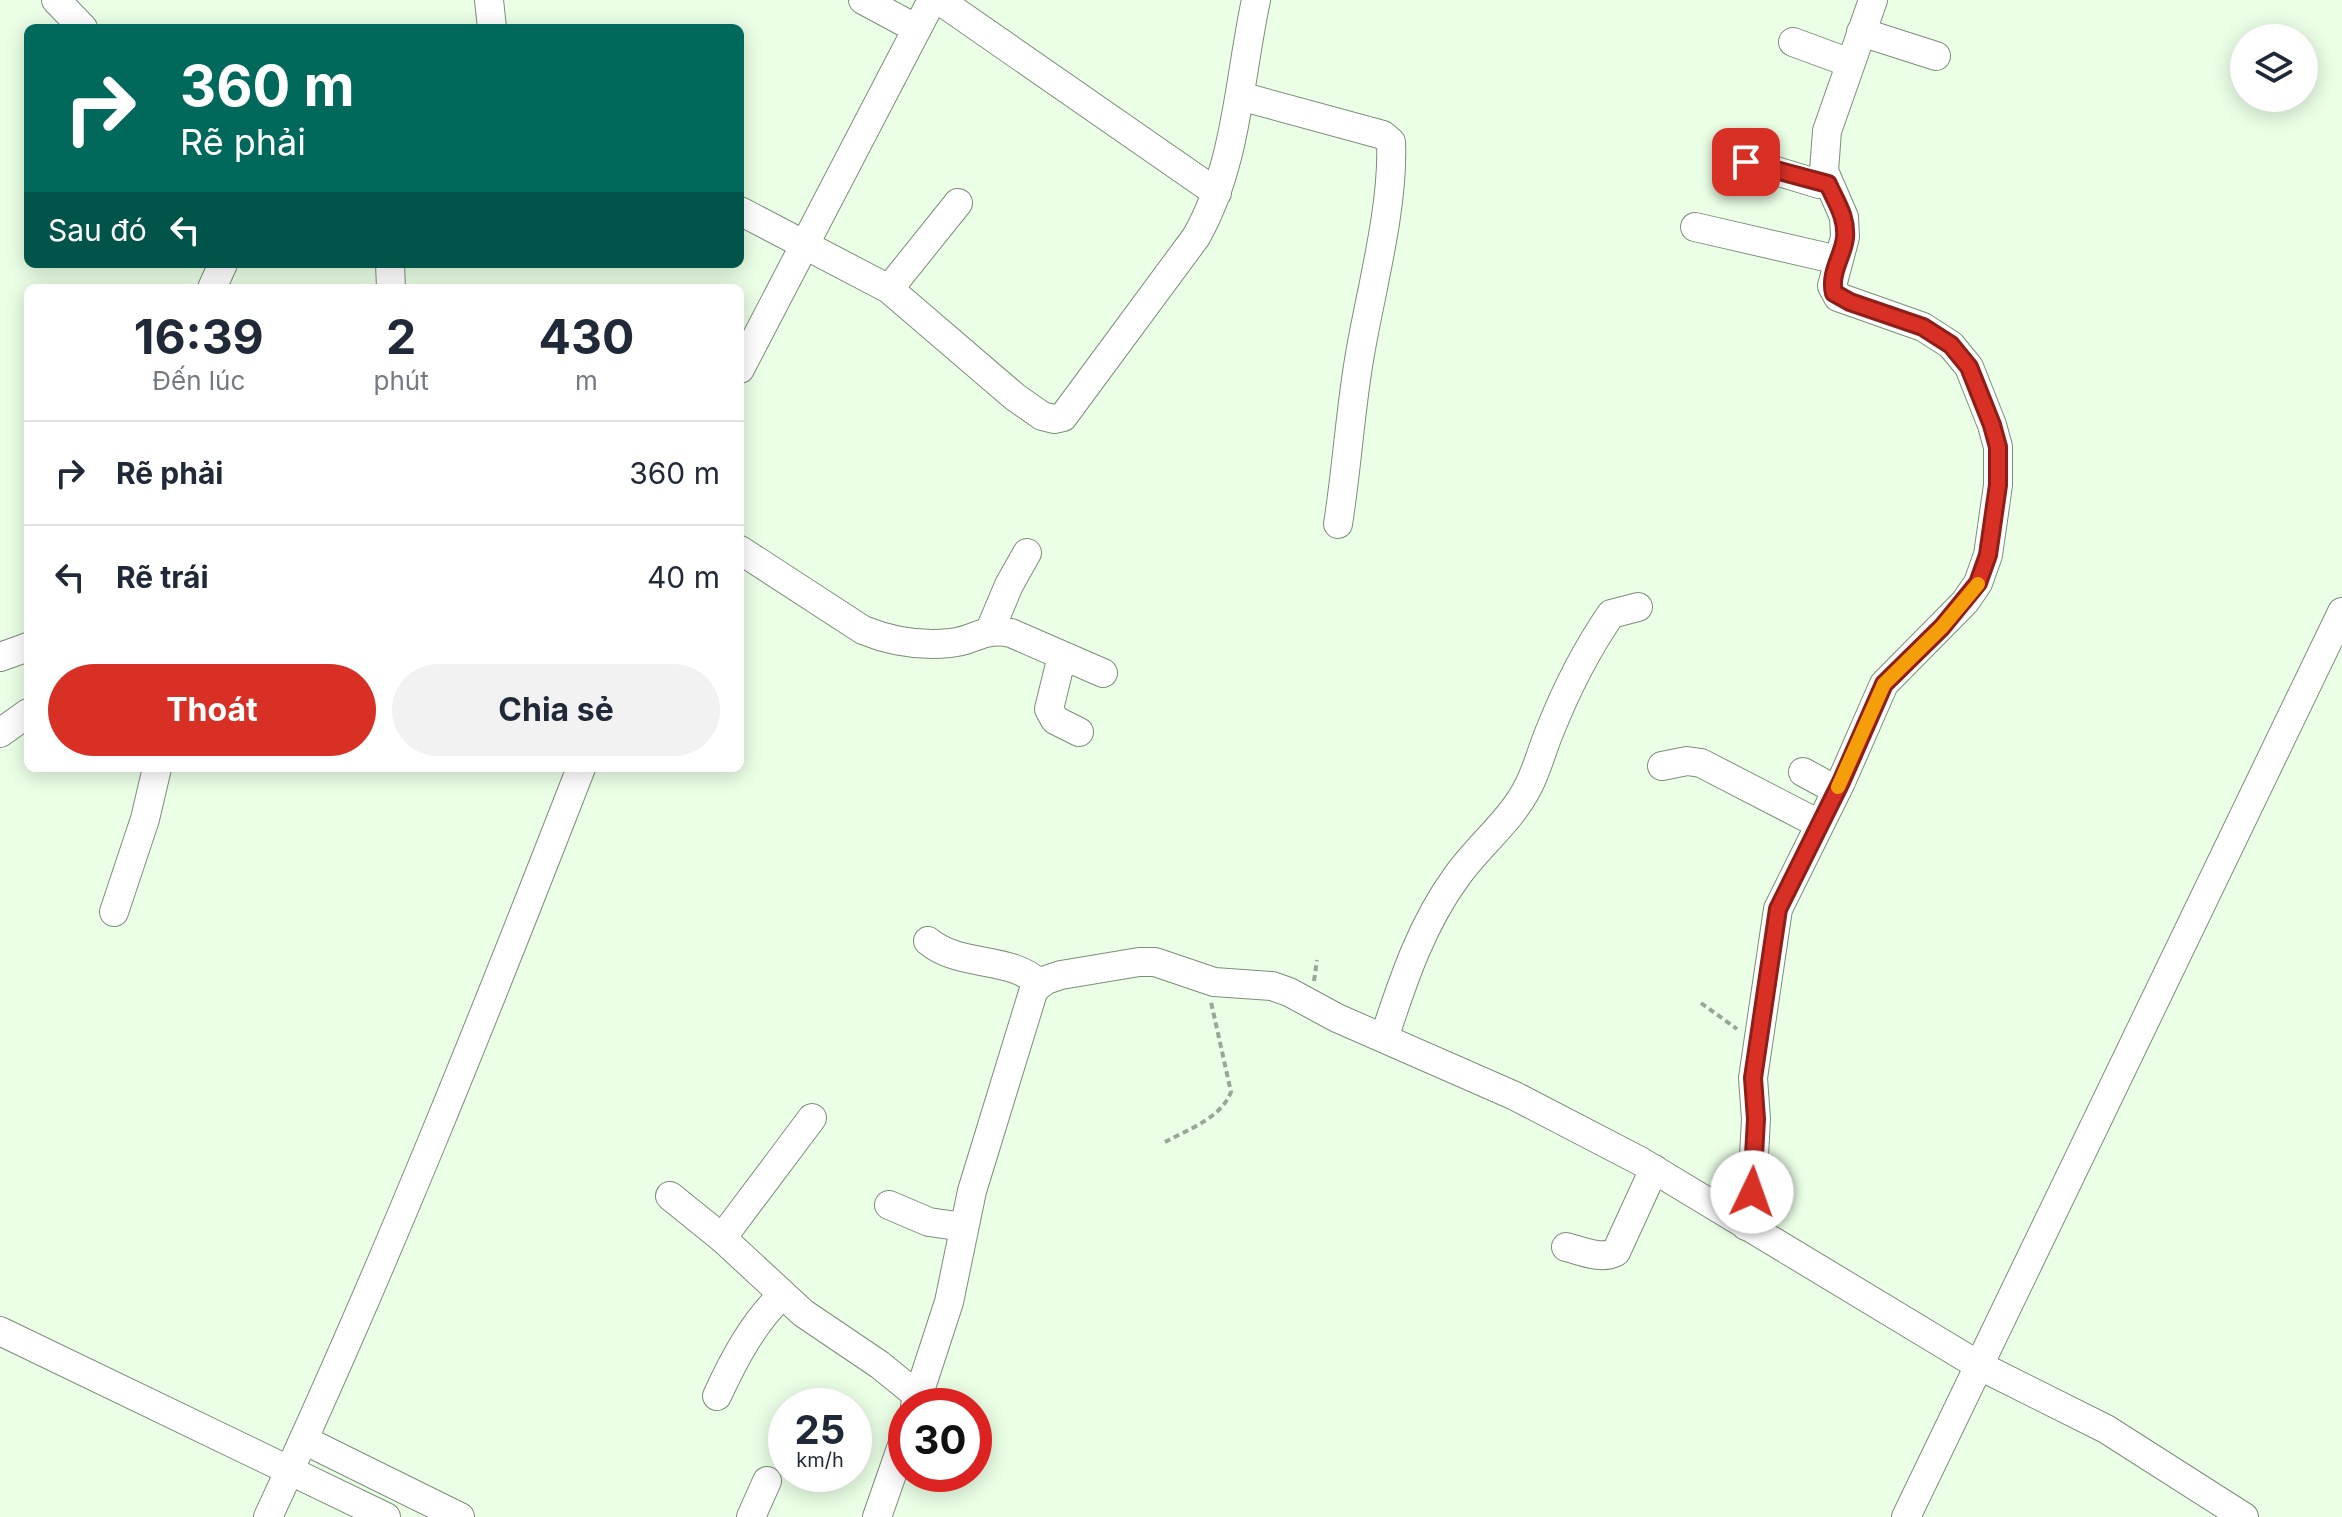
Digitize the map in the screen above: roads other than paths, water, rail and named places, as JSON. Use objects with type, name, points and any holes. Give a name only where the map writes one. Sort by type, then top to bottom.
[{"type":"street","points":[[56,0],[79,24]]},
{"type":"street","points":[[489,0],[492,24]]},
{"type":"street","points":[[863,0],[917,29]]},
{"type":"street","points":[[744,361],[932,0]]},
{"type":"street","points":[[939,0],[1217,193]]},
{"type":"street","points":[[744,213],[889,289],[1024,403],[1048,419],[1063,417],[1196,237],[1217,193],[1240,96],[1256,0]]},
{"type":"street","points":[[1746,1226],[1752,1192],[1756,1119],[1753,1078],[1778,909],[1884,684],[1957,610],[1978,583],[1988,555],[1998,485],[1998,447],[1980,390],[1969,367],[1951,345],[1923,327],[1838,297],[1832,286],[1845,237],[1844,217],[1824,171],[1827,131],[1873,0]]},
{"type":"street","points":[[1861,32],[1936,56]]},
{"type":"street","points":[[1793,42],[1850,63]]},
{"type":"street","points":[[1240,96],[1383,135],[1391,142],[1385,208],[1349,415],[1338,524]]},
{"type":"street","points":[[1746,162],[1828,184]]},
{"type":"street","points":[[889,289],[958,203]]},
{"type":"street","points":[[1695,227],[1838,260]]},
{"type":"street","points":[[744,553],[863,630],[876,635],[896,641],[952,643],[990,630],[1011,633],[1103,673]]},
{"type":"street","points":[[990,630],[1027,553]]},
{"type":"street","points":[[1384,1038],[1404,978],[1433,912],[1457,875],[1520,802],[1530,785],[1563,701],[1611,614],[1638,607]]},
{"type":"street","points":[[1906,1517],[2342,612]]},
{"type":"street","points":[[0,657],[24,648]]},
{"type":"street","points":[[1062,656],[1049,709],[1055,720],[1079,732]]},
{"type":"street","points":[[0,733],[24,716]]},
{"type":"street","points":[[1662,766],[1687,761],[1701,763],[1819,824]]},
{"type":"street","points":[[114,912],[145,819],[156,772]]},
{"type":"street","points":[[268,1517],[297,1456],[470,1049],[579,772]]},
{"type":"street","points":[[1803,772],[1836,790]]},
{"type":"street","points":[[928,941],[947,954],[1023,972],[1040,984]]},
{"type":"street","points":[[921,1388],[949,1302],[972,1191],[1001,1104],[1030,998],[1040,984],[1061,975],[1155,962],[1208,980],[1235,985],[1272,986],[1527,1102],[1654,1169],[1978,1365],[2106,1429],[2244,1517]]},
{"type":"street","points":[[722,1238],[812,1118]]},
{"type":"street","points":[[1566,1247],[1601,1256],[1616,1252],[1654,1169]]},
{"type":"street","points":[[670,1196],[722,1238],[782,1295],[900,1388]]},
{"type":"street","points":[[889,1205],[929,1222],[964,1227]]},
{"type":"street","points":[[717,1396],[761,1317],[782,1295]]},
{"type":"street","points":[[0,1331],[297,1456],[460,1517]]},
{"type":"street","points":[[297,1456],[386,1517]]},
{"type":"street","points":[[751,1517],[767,1481]]},
{"type":"street","points":[[877,1517],[888,1486]]}]
